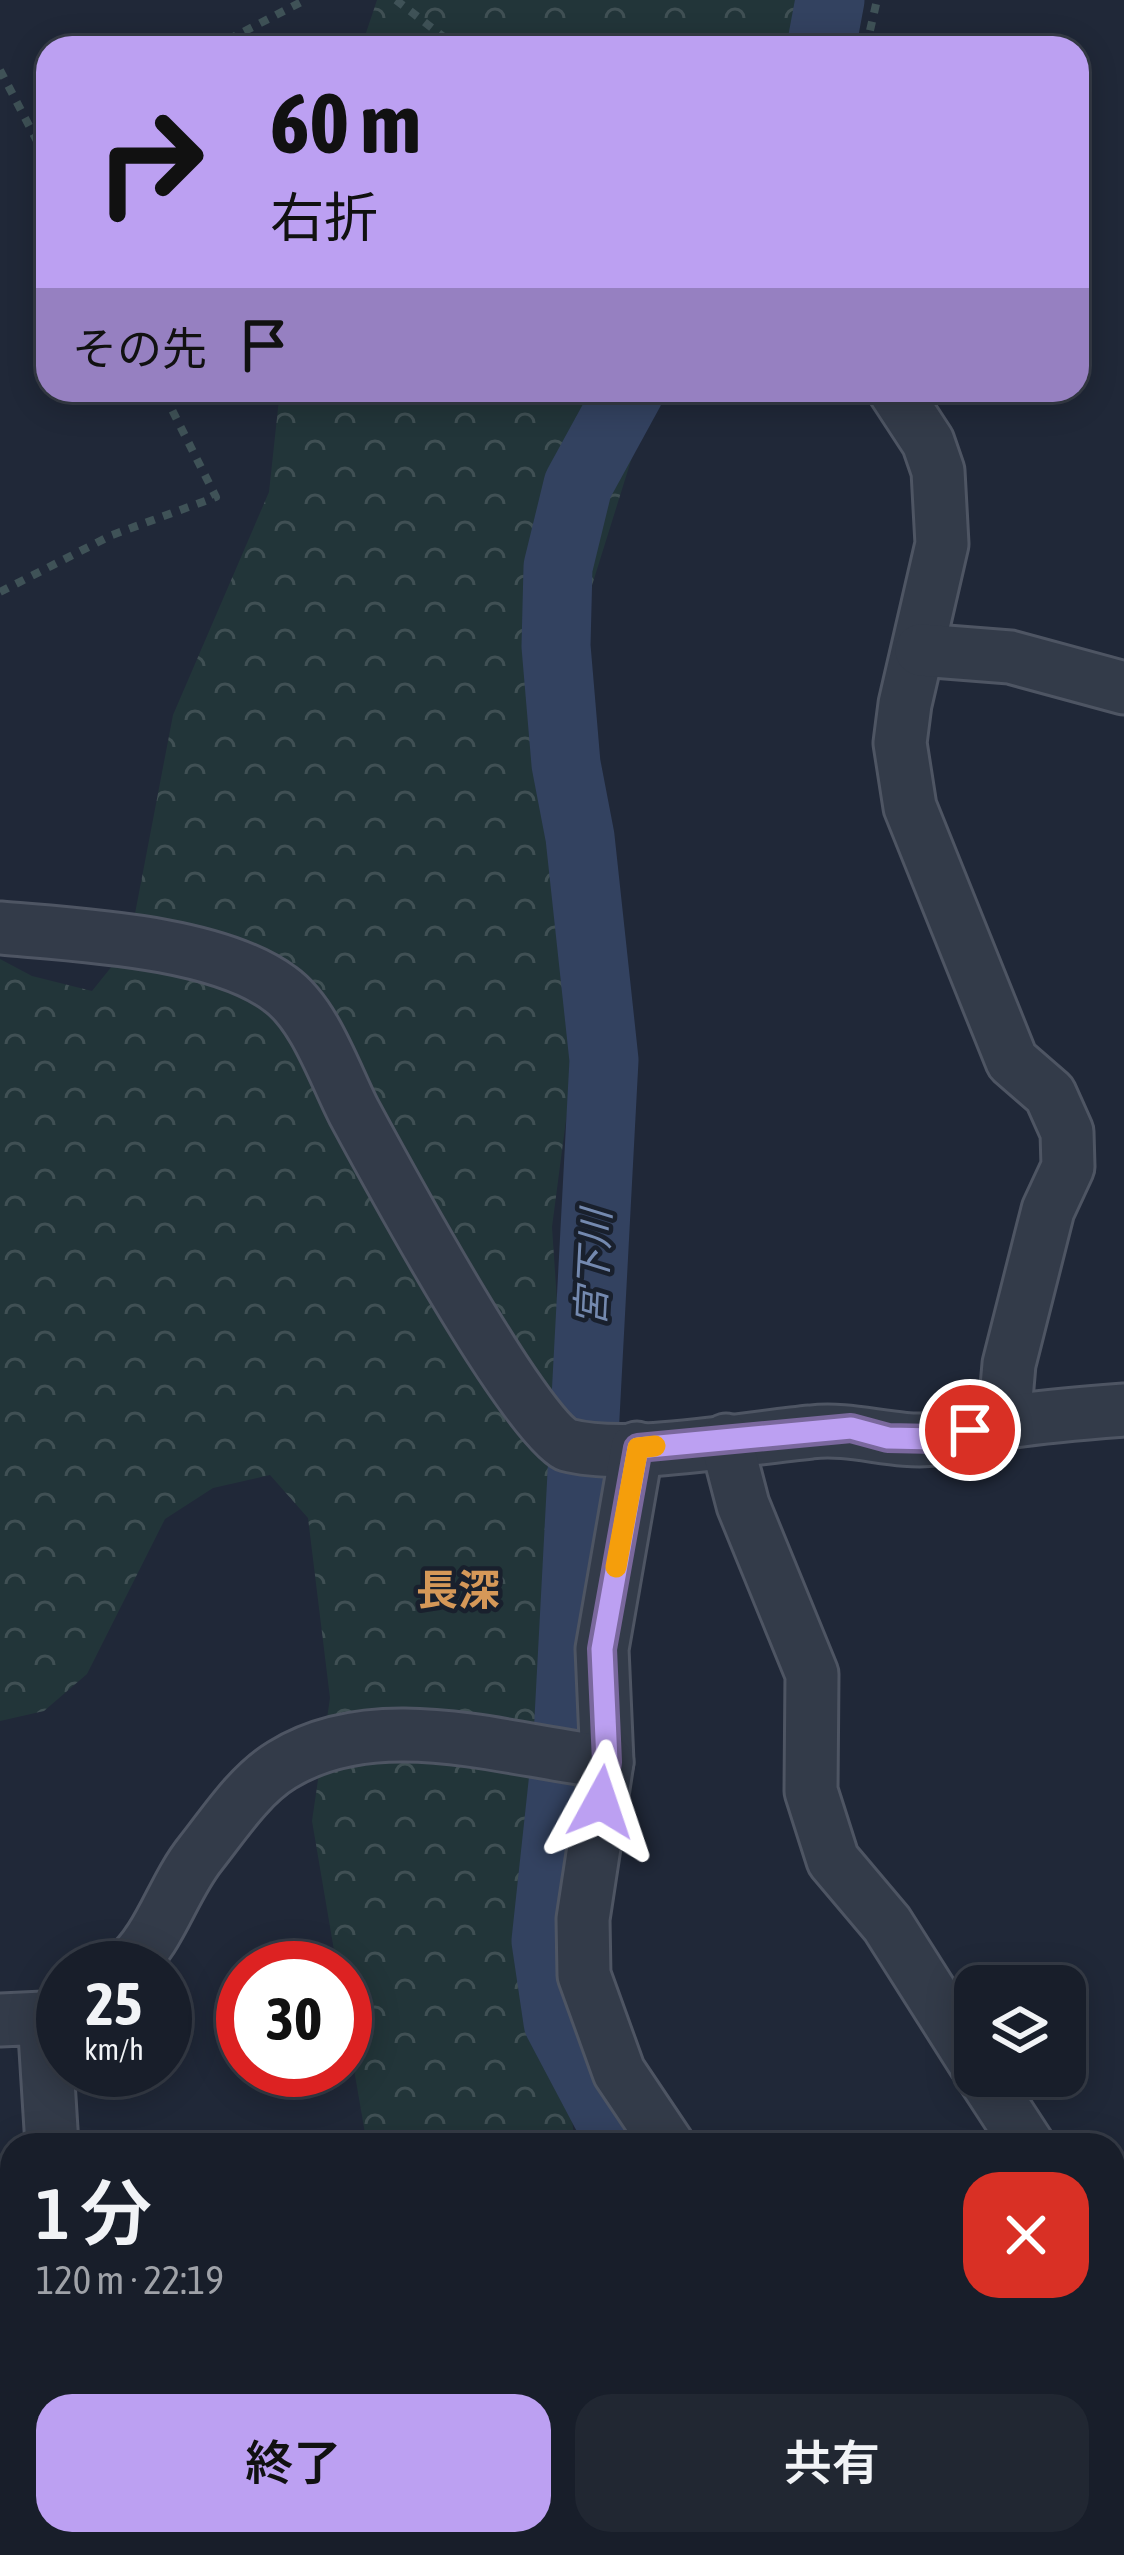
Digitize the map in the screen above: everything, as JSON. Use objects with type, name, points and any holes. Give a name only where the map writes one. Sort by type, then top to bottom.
[{"type":"street","points":[[902,402],[928,442],[938,471],[942,544],[900,743],[910,807],[1012,1061],[1051,1094],[1066,1132],[1069,1168],[1048,1210],[1009,1364],[1004,1422]]},
{"type":"street","points":[[922,650],[1010,657],[1124,688]]},
{"type":"street","points":[[0,928],[118,939],[223,960],[284,991],[304,1017],[383,1167],[497,1359],[546,1432],[606,1447],[851,1428],[888,1438],[936,1439],[1004,1422],[1124,1410]]},
{"type":"street","points":[[726,1440],[743,1505],[812,1674],[816,1697],[811,1791],[832,1860],[887,1924],[954,2030]]},
{"type":"street","points":[[606,1447],[602,1649],[581,1759],[584,1975],[619,2072],[660,2133]]},
{"type":"street","points":[[149,1941],[189,1868],[280,1766],[331,1743],[394,1733],[581,1759]]},
{"type":"street","points":[[46,2097],[51,2133]]},
{"type":"street","points":[[997,2097],[1020,2133]]},
{"type":"path","points":[[235,36],[305,0]]},
{"type":"path","points":[[396,0],[442,36]]},
{"type":"path","points":[[869,36],[877,0]]},
{"type":"path","points":[[0,70],[36,138]]},
{"type":"path","points":[[0,592],[112,535],[216,497],[168,402]]},
{"type":"green space","points":[[377,0],[826,0],[818,36],[365,36]]},
{"type":"green space","points":[[279,402],[656,402],[638,438],[584,611],[563,761],[585,975],[552,1227],[579,1628],[536,1802],[574,2133],[365,2133],[359,2097],[372,2097],[372,1941],[332,1941],[312,1821],[330,1698],[308,1518],[270,1475],[213,1488],[165,1519],[87,1674],[44,1711],[0,1721],[0,959],[32,976],[92,991],[129,945],[173,715],[269,492]]},
{"type":"waterway","name":"宮下川","points":[[823,36],[830,0]]},
{"type":"waterway","name":"宮下川","points":[[617,2133],[558,2022],[546,1941],[568,1737],[604,1060],[580,837],[566,764],[556,646],[558,567],[578,485],[623,402]]},
{"type":"slow traffic","points":[[616,1567],[638,1448],[655,1446]]},
{"type":"district","name":"長深","points":[[458,1590]]},
{"type":"route","points":[[601,1802],[607,1762],[602,1649],[638,1448],[851,1428],[888,1438],[936,1439],[970,1430]]}]
